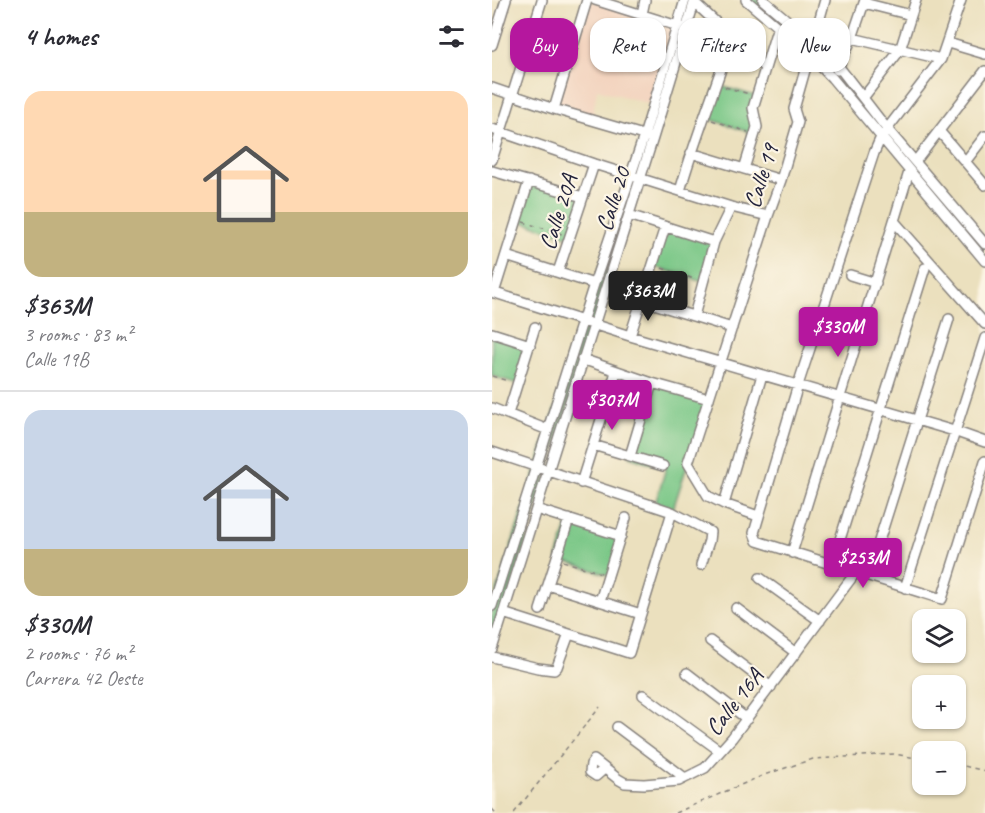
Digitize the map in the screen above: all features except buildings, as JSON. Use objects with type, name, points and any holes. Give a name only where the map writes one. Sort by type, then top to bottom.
[{"type":"street","points":[[492,45],[506,0]]},
{"type":"street","points":[[492,160],[496,130],[512,96],[542,0]]},
{"type":"street","points":[[554,109],[587,0]]},
{"type":"street","points":[[595,0],[678,26]]},
{"type":"street","points":[[642,14],[645,0]]},
{"type":"street","points":[[746,0],[778,26],[766,65]]},
{"type":"street","points":[[763,0],[785,18]]},
{"type":"street","name":"Calle 19","points":[[820,18],[825,0]]},
{"type":"street","points":[[863,98],[900,50],[916,0]]},
{"type":"street","points":[[961,0],[941,59],[884,133],[853,214],[798,385],[754,533],[757,541],[942,599],[985,461]]},
{"type":"street","points":[[691,1],[711,18]]},
{"type":"street","name":"Calle 20","points":[[685,18],[691,1]]},
{"type":"street","points":[[850,42],[864,1],[911,15]]},
{"type":"street","points":[[492,7],[503,10]]},
{"type":"street","points":[[852,38],[941,59]]},
{"type":"street","name":"Calle 20","points":[[649,137],[678,40]]},
{"type":"street","points":[[948,43],[985,54]]},
{"type":"street","name":"Calle 20","points":[[492,606],[594,284],[636,176],[678,53]]},
{"type":"street","points":[[915,162],[985,71]]},
{"type":"street","points":[[680,191],[691,153],[721,72]]},
{"type":"street","points":[[744,169],[757,127],[753,108],[764,72]]},
{"type":"street","name":"Calle 19","points":[[724,504],[708,496],[688,463],[781,180],[798,122],[794,109],[803,72]]},
{"type":"street","points":[[826,72],[915,162],[985,244]]},
{"type":"street","points":[[832,78],[836,72]]},
{"type":"street","points":[[843,72],[863,98],[909,172],[985,261]]},
{"type":"street","points":[[492,88],[649,137]]},
{"type":"street","points":[[496,130],[594,164],[730,207],[768,216]]},
{"type":"street","points":[[939,131],[985,185]]},
{"type":"street","points":[[965,162],[985,136]]},
{"type":"street","points":[[691,153],[781,180]]},
{"type":"street","name":"Calle 20A","points":[[558,272],[594,164]]},
{"type":"street","points":[[492,171],[583,197]]},
{"type":"street","points":[[792,553],[909,172]]},
{"type":"street","name":"Calle 20","points":[[492,649],[629,215],[636,176]]},
{"type":"street","points":[[529,181],[493,293],[582,322],[985,442]]},
{"type":"street","points":[[694,316],[714,242],[730,207]]},
{"type":"street","points":[[629,215],[714,242]]},
{"type":"street","points":[[894,222],[985,324]]},
{"type":"street","points":[[630,336],[665,226]]},
{"type":"street","points":[[506,256],[594,284]]},
{"type":"street","points":[[832,565],[925,268]]},
{"type":"street","points":[[850,275],[876,283]]},
{"type":"street","points":[[641,300],[732,328]]},
{"type":"street","points":[[868,576],[949,319]]},
{"type":"street","points":[[508,414],[536,327]]},
{"type":"street","points":[[492,333],[530,345]]},
{"type":"street","points":[[905,588],[985,338]]},
{"type":"street","points":[[582,359],[616,372],[709,399]]},
{"type":"street","points":[[581,483],[616,372]]},
{"type":"street","points":[[758,516],[724,504],[762,375]]},
{"type":"street","points":[[630,456],[652,383]]},
{"type":"street","points":[[492,408],[548,430]]},
{"type":"street","points":[[593,445],[663,466]]},
{"type":"street","points":[[492,452],[672,512],[710,532],[701,565]]},
{"type":"street","points":[[536,509],[621,536]]},
{"type":"street","points":[[503,613],[629,653],[672,512]]},
{"type":"street","points":[[600,601],[626,518]]},
{"type":"street","points":[[540,610],[569,519]]},
{"type":"street","points":[[492,568],[503,571]]},
{"type":"street","name":"Calle 16A","points":[[604,769],[625,783],[644,784],[679,781],[705,768],[747,719],[856,572]]},
{"type":"street","points":[[760,578],[820,621]]},
{"type":"street","points":[[548,585],[641,614]]},
{"type":"street","points":[[736,609],[796,653]]},
{"type":"street","points":[[492,657],[554,670],[569,634]]},
{"type":"street","points":[[710,641],[771,687]]},
{"type":"street","points":[[687,672],[747,719]]},
{"type":"street","points":[[643,695],[720,751]]},
{"type":"street","points":[[617,727],[685,778]]},
{"type":"path","points":[[717,85],[756,96]]},
{"type":"path","points":[[704,117],[754,134]]},
{"type":"path","points":[[517,220],[570,237]]},
{"type":"path","points":[[652,266],[703,282]]},
{"type":"path","points":[[492,376],[518,384]]},
{"type":"path","points":[[556,558],[609,575]]},
{"type":"path","points":[[514,813],[600,707]]},
{"type":"path","points":[[675,813],[764,775],[813,759],[894,754],[912,757]]},
{"type":"path","points":[[966,766],[985,771]]},
{"type":"path","points":[[492,809],[496,813]]},
{"type":"shaded area","points":[[587,0],[650,18],[590,18],[590,72],[664,72],[654,105],[597,89],[592,120],[554,109],[565,72],[578,72],[578,30]]},
{"type":"shaded area","points":[[666,23],[678,26],[666,66]]},
{"type":"green space","points":[[685,0],[695,0],[689,18],[679,18]]},
{"type":"green space","points":[[746,0],[763,0],[783,18],[778,18],[778,29]]},
{"type":"green space","points":[[678,22],[678,54],[492,649],[492,606],[662,72],[666,72],[666,60]]},
{"type":"green space","points":[[825,72],[836,72],[832,78]]},
{"type":"green space","points":[[717,85],[756,96],[754,134],[704,117]]},
{"type":"green space","points":[[529,181],[583,197],[570,237],[517,220]]},
{"type":"green space","points":[[665,227],[714,242],[703,282],[652,266]]},
{"type":"green space","points":[[492,333],[530,345],[518,384],[492,376]]},
{"type":"green space","points":[[652,383],[709,399],[672,512],[654,507],[666,468],[630,456]]},
{"type":"green space","points":[[569,519],[621,536],[609,575],[557,559]]}]
